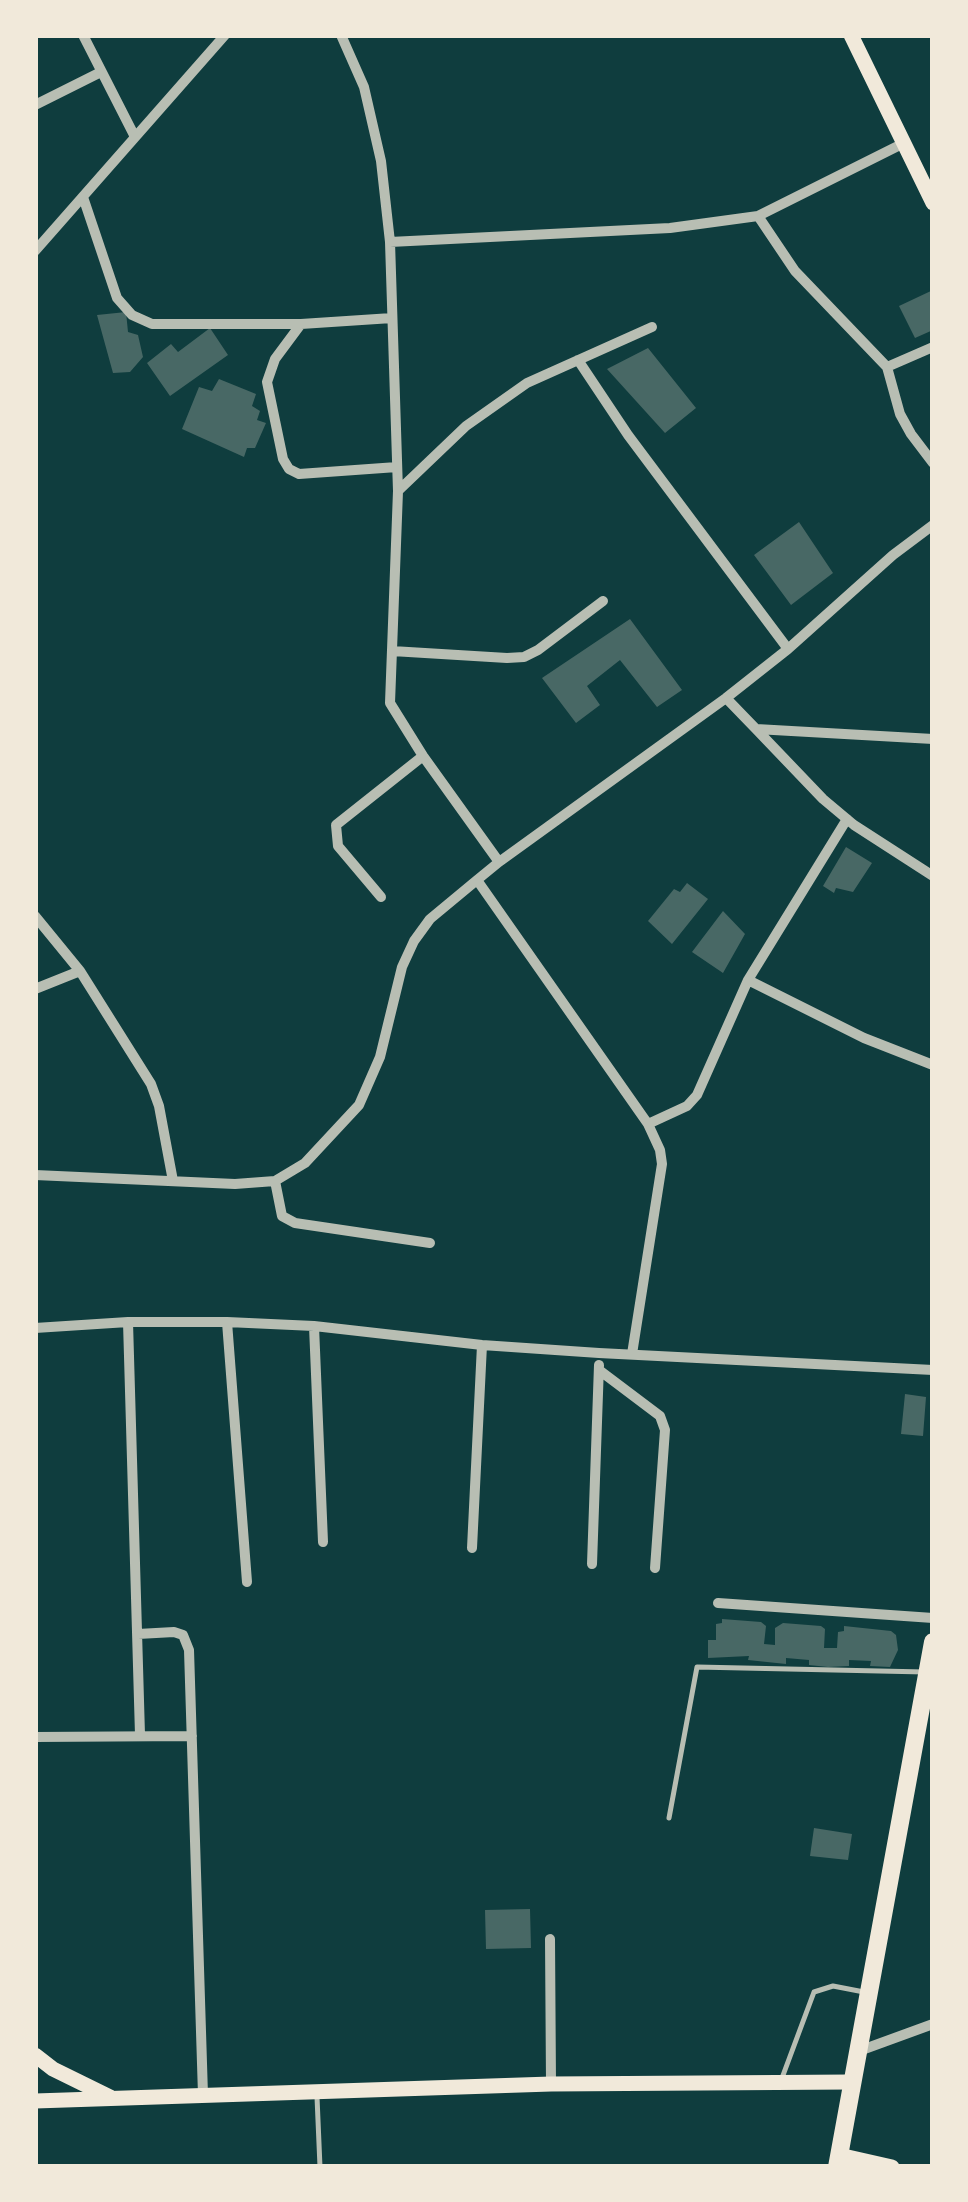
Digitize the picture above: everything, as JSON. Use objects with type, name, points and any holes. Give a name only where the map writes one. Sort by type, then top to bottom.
[{"type":"main road","points":[[853,36],[933,203]]},
{"type":"main road","points":[[892,2167],[838,2161],[933,1642]]},
{"type":"main road","points":[[35,2054],[62,2074],[114,2098]]},
{"type":"main road","points":[[35,2100],[551,2084],[851,2082]]},
{"type":"street","points":[[83,35],[136,137]]},
{"type":"street","points":[[35,251],[224,35]]},
{"type":"street","points":[[341,35],[364,87],[381,162],[390,242],[398,491],[390,702],[423,756],[499,862]]},
{"type":"street","points":[[35,106],[101,72]]},
{"type":"street","points":[[390,242],[633,231],[758,216],[904,142]]},
{"type":"street","points":[[83,196],[117,298],[132,314],[152,324],[301,324],[392,318]]},
{"type":"street","points":[[758,216],[794,271],[887,367],[900,414],[933,463]]},
{"type":"street","points":[[301,324],[275,359],[268,382],[282,459],[299,474],[397,467]]},
{"type":"street","points":[[398,491],[466,426],[527,384],[652,327]]},
{"type":"street","points":[[887,367],[933,346]]},
{"type":"street","points":[[578,360],[628,435],[788,649]]},
{"type":"street","points":[[35,1175],[234,1184],[274,1181],[304,1162],[359,1104],[380,1057],[402,967],[430,919],[499,862],[726,698],[933,525]]},
{"type":"street","points":[[392,650],[524,656],[538,650],[603,601]]},
{"type":"street","points":[[726,698],[824,799],[933,876]]},
{"type":"street","points":[[756,729],[933,738]]},
{"type":"street","points":[[380,897],[338,846],[336,825],[423,756]]},
{"type":"street","points":[[648,1124],[686,1106],[697,1095],[748,980],[848,819]]},
{"type":"street","points":[[477,880],[648,1124],[660,1150],[662,1164],[632,1354]]},
{"type":"street","points":[[35,916],[80,970],[151,1084],[173,1181]]},
{"type":"street","points":[[35,989],[80,970]]},
{"type":"street","points":[[748,980],[864,1038],[933,1065]]},
{"type":"street","points":[[274,1181],[282,1216],[295,1222],[430,1242]]},
{"type":"street","points":[[35,1328],[128,1322],[314,1326],[482,1345],[933,1370]]},
{"type":"street","points":[[128,1322],[140,1735]]},
{"type":"street","points":[[227,1322],[247,1582]]},
{"type":"street","points":[[314,1326],[324,1542]]},
{"type":"street","points":[[472,1548],[482,1345]]},
{"type":"street","points":[[592,1564],[600,1353]]},
{"type":"street","points":[[599,1370],[660,1416],[665,1430],[655,1568]]},
{"type":"street","points":[[718,1604],[933,1618]]},
{"type":"street","points":[[138,1634],[184,1635],[189,1650],[203,2095]]},
{"type":"street","points":[[35,1737],[192,1736]]},
{"type":"street","points":[[550,1939],[551,2084]]},
{"type":"street","points":[[856,2052],[933,2024]]},
{"type":"lane","points":[[669,1818],[697,1667],[928,1672]]},
{"type":"lane","points":[[781,2081],[814,1992],[833,1986],[867,1992]]},
{"type":"lane","points":[[317,2094],[320,2167]]},
{"type":"building","points":[[933,290],[933,330],[915,338],[899,306]]},
{"type":"building","points":[[126,312],[128,332],[138,335],[143,357],[130,372],[113,373],[97,315]]},
{"type":"building","points":[[210,328],[228,355],[170,396],[147,363],[171,344],[178,352]]},
{"type":"building","points":[[648,348],[696,408],[665,433],[607,369]]},
{"type":"building","points":[[219,379],[256,394],[252,406],[260,411],[257,420],[266,423],[255,448],[247,448],[244,457],[182,429],[199,387],[212,391]]},
{"type":"building","points":[[799,522],[833,573],[791,605],[754,555]]},
{"type":"building","points":[[630,619],[682,690],[657,707],[620,660],[587,686],[600,705],[576,723],[542,678]]},
{"type":"building","points":[[846,847],[872,863],[853,892],[836,888],[834,893],[823,886]]},
{"type":"building","points":[[687,883],[708,899],[672,944],[648,921],[674,889],[680,892]]},
{"type":"building","points":[[723,911],[745,934],[723,973],[692,952]]},
{"type":"building","points":[[905,1394],[926,1397],[923,1436],[901,1434]]},
{"type":"building","points":[[722,1619],[761,1622],[766,1626],[764,1644],[775,1645],[775,1628],[783,1623],[821,1626],[825,1629],[824,1648],[837,1648],[838,1632],[844,1631],[844,1626],[891,1631],[896,1635],[898,1650],[890,1667],[870,1666],[871,1661],[849,1660],[849,1666],[828,1667],[786,1658],[786,1664],[748,1660],[749,1656],[708,1658],[708,1640],[716,1640],[716,1624],[722,1623]]},
{"type":"building","points":[[814,1828],[852,1834],[848,1860],[810,1856]]},
{"type":"building","points":[[530,1909],[531,1948],[486,1949],[485,1910]]}]
